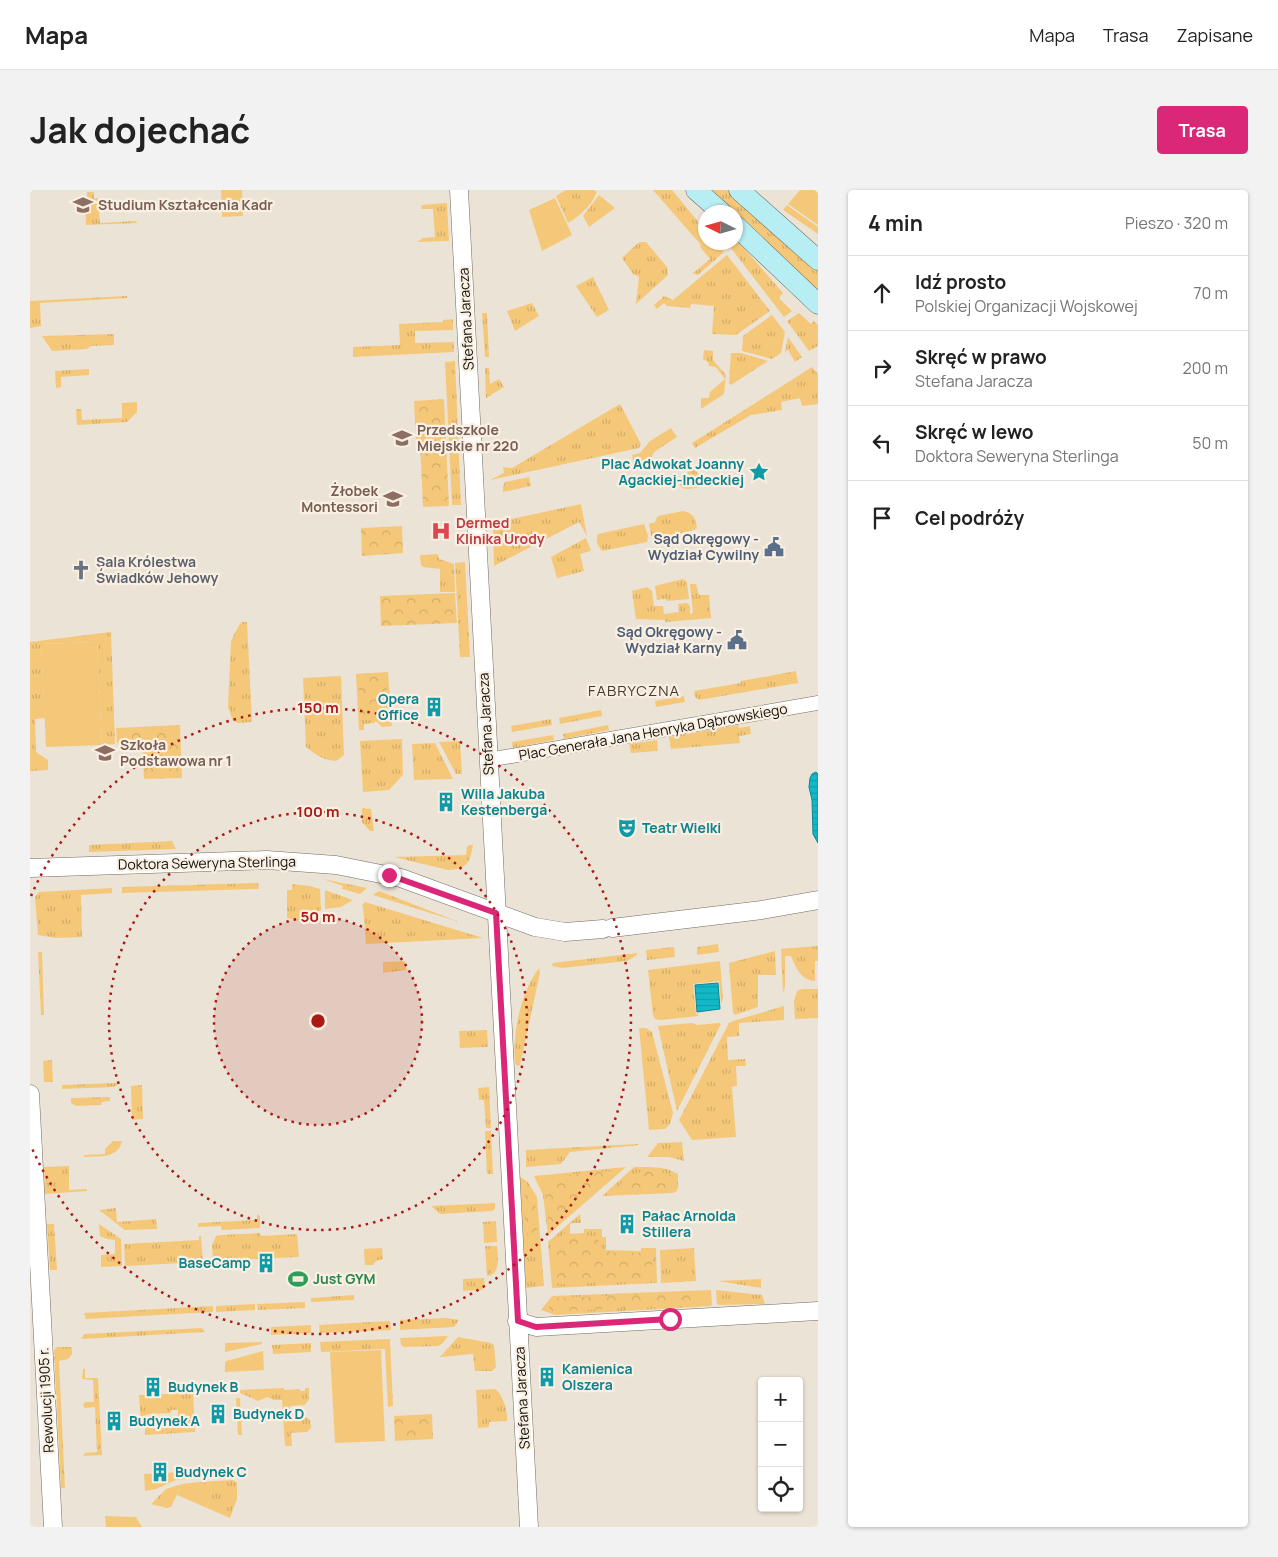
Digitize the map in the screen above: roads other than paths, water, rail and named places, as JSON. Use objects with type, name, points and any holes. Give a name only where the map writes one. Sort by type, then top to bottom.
[{"type":"main road","points":[[696,190],[713,205]]},
{"type":"main road","points":[[739,190],[818,260]]},
{"type":"main road","points":[[743,233],[818,304]]},
{"type":"street","name":"Stefana Jaracza","points":[[459,190],[529,1527]]},
{"type":"street","name":"Plac Generała Jana Henryka Dąbrowskiego","points":[[488,760],[818,703]]},
{"type":"street","name":"Doktora Seweryna Sterlinga","points":[[30,868],[267,860],[336,864],[401,878],[496,913]]},
{"type":"street","points":[[496,913],[546,929],[565,932],[762,910],[818,900]]},
{"type":"street","name":"Rewolucji 1905 r.","points":[[30,1094],[52,1527]]},
{"type":"street","points":[[518,1321],[536,1327],[818,1311]]},
{"type":"water","points":[[816,772],[818,774],[818,843],[813,834],[812,800],[809,787],[810,778]]},
{"type":"water","points":[[718,983],[720,1009],[697,1012],[695,985]]},
{"type":"place","name":"Studium Kształcenia Kadr","points":[[83,205]]},
{"type":"place","name":"Przedszkole Miejskie nr 220","points":[[402,438]]},
{"type":"place","name":"Plac Adwokat Joanny Agackiej-Indeckiej","points":[[759,472]]},
{"type":"place","name":"Żłobek Montessori","points":[[393,499]]},
{"type":"place","name":"Dermed Klinika Urody","points":[[441,531]]},
{"type":"place","name":"Sąd Okręgowy - Wydział Cywilny","points":[[774,547]]},
{"type":"place","name":"Sala Królestwa Świadków Jehowy","points":[[81,570]]},
{"type":"place","name":"Sąd Okręgowy - Wydział Karny","points":[[737,640]]},
{"type":"place","name":"Opera Office","points":[[434,707]]},
{"type":"place","name":"Szkoła Podstawowa nr 1","points":[[105,753]]},
{"type":"place","name":"Willa Jakuba Kestenberga","points":[[446,802]]},
{"type":"place","name":"Teatr Wielki","points":[[627,828]]},
{"type":"place","name":"Pałac Arnolda Stillera","points":[[627,1224]]},
{"type":"place","name":"BaseCamp","points":[[266,1263]]},
{"type":"place","name":"Just GYM","points":[[298,1279]]},
{"type":"place","name":"Kamienica Olszera","points":[[547,1377]]},
{"type":"place","name":"Budynek B","points":[[153,1387]]},
{"type":"place","name":"Budynek D","points":[[218,1414]]},
{"type":"place","name":"Budynek A","points":[[114,1421]]},
{"type":"place","name":"Budynek C","points":[[160,1472]]},
{"type":"district","name":"FABRYCZNA","points":[[634,691]]}]
